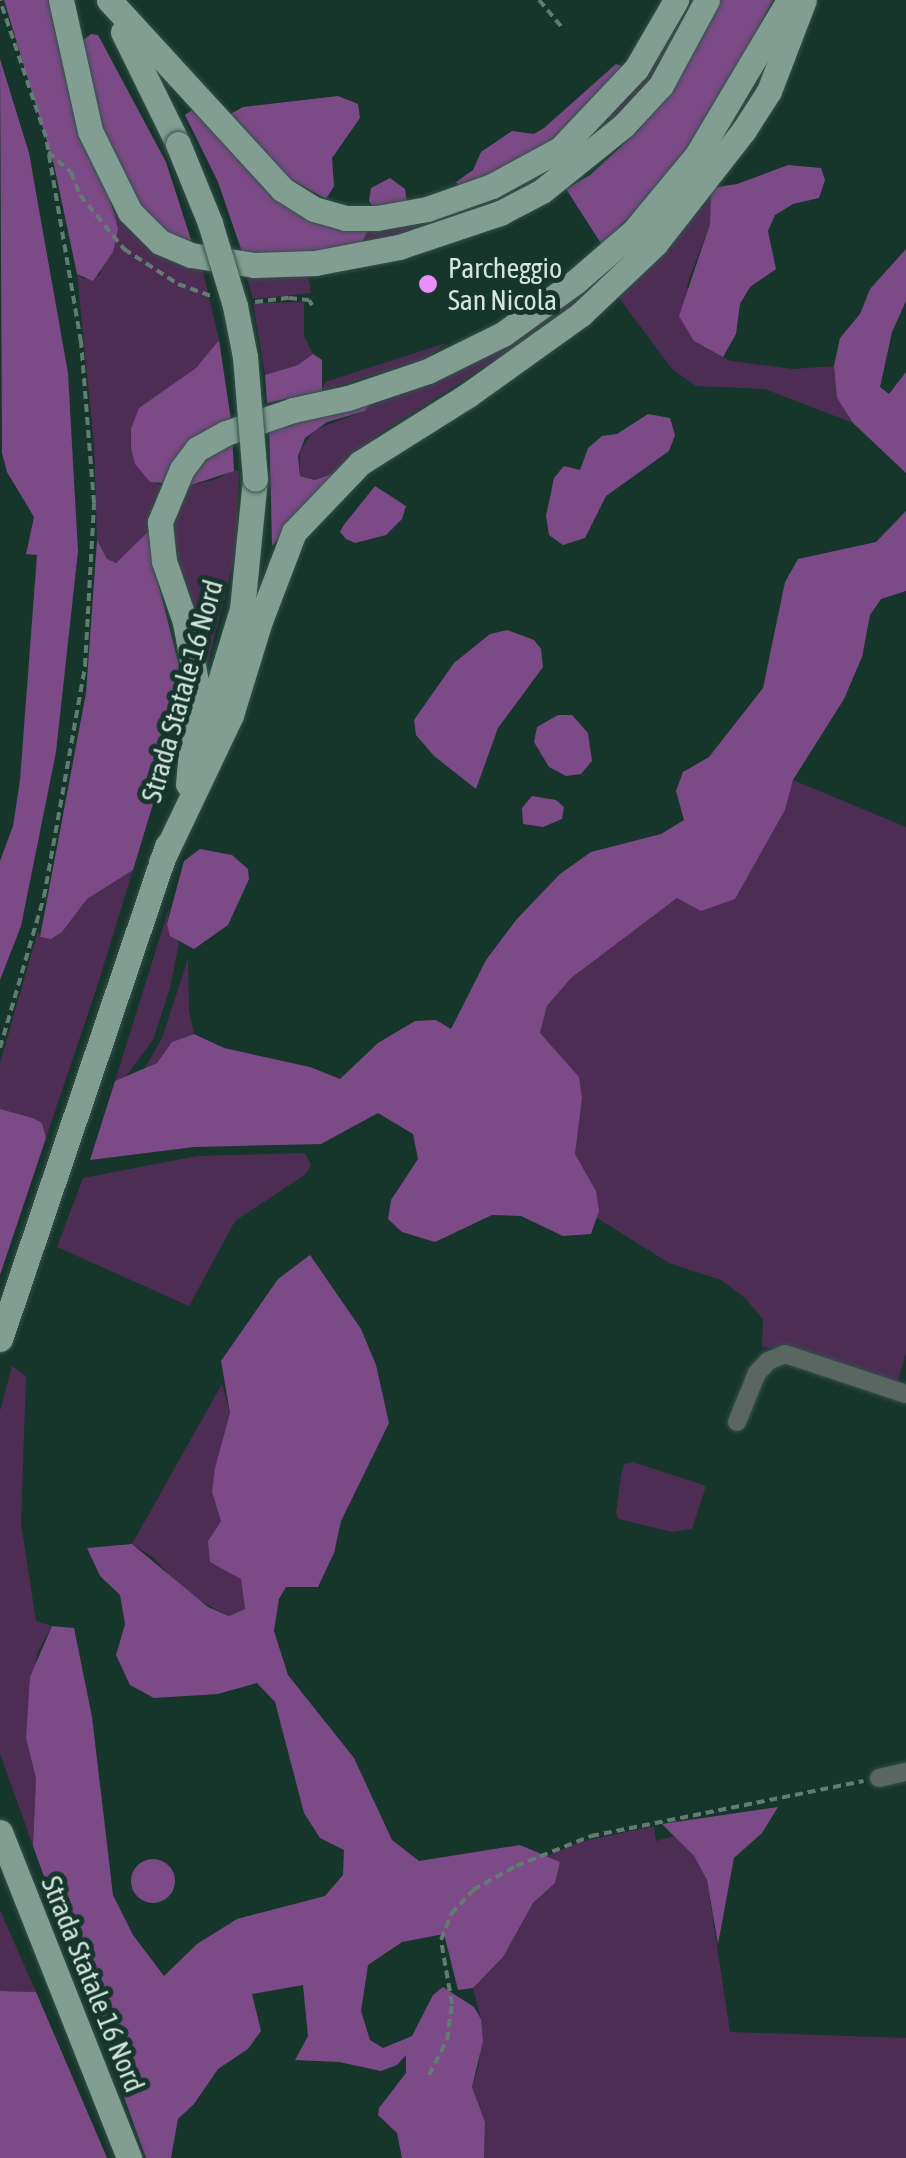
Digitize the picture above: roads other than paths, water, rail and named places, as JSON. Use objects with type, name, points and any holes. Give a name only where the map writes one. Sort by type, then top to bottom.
[{"type":"main road","points":[[61,0],[90,131],[130,212],[160,242],[191,256],[254,265],[314,263],[400,247],[500,213],[542,191],[624,125],[661,85],[707,0]]},
{"type":"main road","points":[[108,0],[282,188],[314,209],[345,218],[378,218],[427,210],[492,186],[560,149],[636,70],[676,0]]},
{"type":"main road","name":"Strada Statale 16 Nord","points":[[0,1339],[188,784],[242,609],[256,480],[245,357],[235,306],[210,223],[178,144],[108,0]]},
{"type":"main road","points":[[188,784],[197,687],[186,622],[164,560],[160,522],[182,470],[197,449],[226,433],[276,416],[428,371],[503,334],[575,282],[634,231],[697,155],[789,0]]},
{"type":"main road","points":[[161,862],[231,716],[260,620],[294,532],[360,463],[468,395],[581,314],[655,244],[761,104],[804,0]]},
{"type":"main road","name":"Strada Statale 16 Nord","points":[[0,1832],[129,2158]]},
{"type":"street","points":[[737,1422],[758,1373],[768,1360],[784,1354],[906,1394]]},
{"type":"street","points":[[879,1778],[906,1772]]},
{"type":"place","name":"Parcheggio San Nicola","points":[[428,284]]}]
